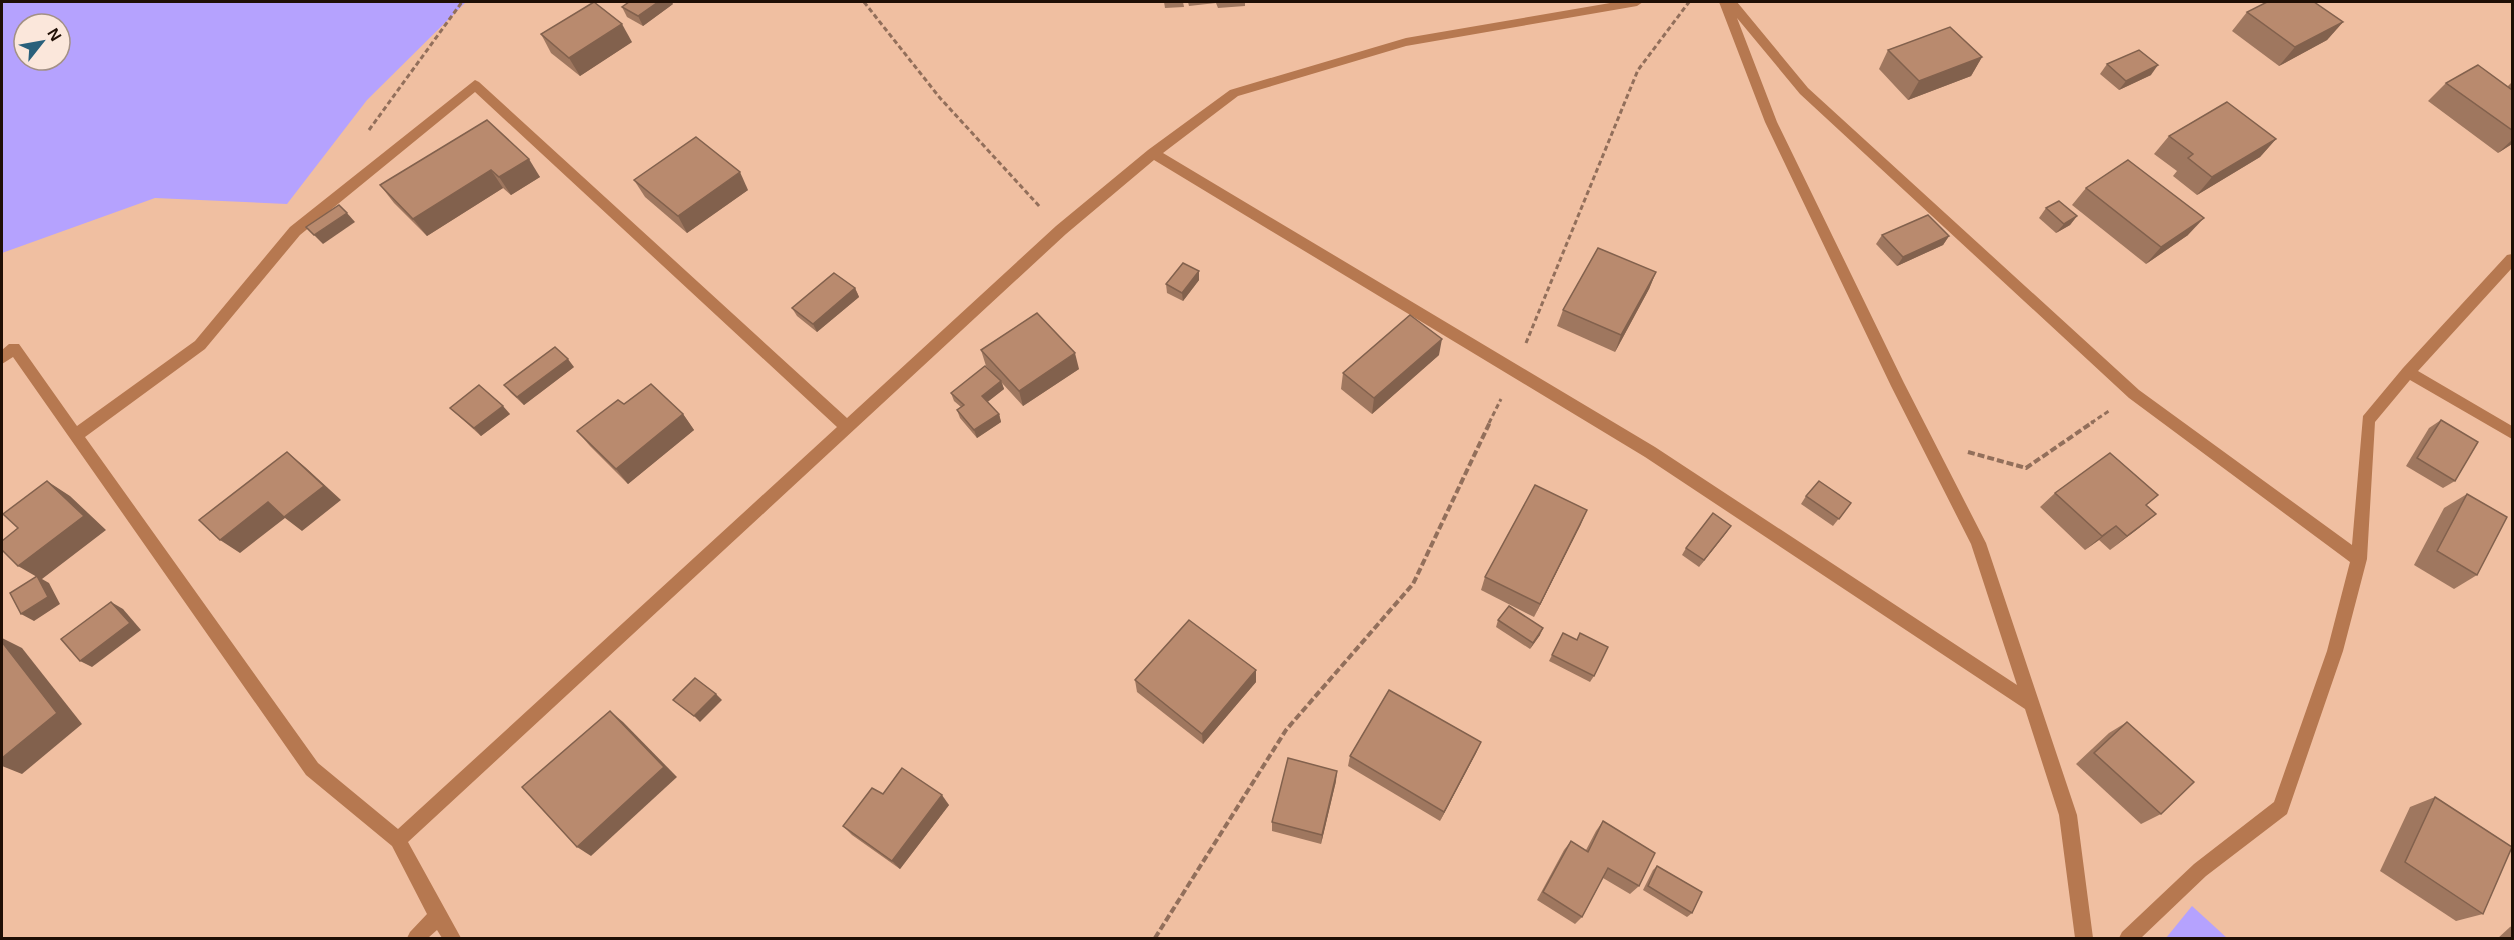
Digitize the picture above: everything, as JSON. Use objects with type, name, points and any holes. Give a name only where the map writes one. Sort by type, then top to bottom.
[{"type":"street","points":[[398,840],[1060,230],[1153,153],[1234,93],[1406,42],[1637,2]]},
{"type":"street","points":[[1725,2],[1771,122],[1978,543],[2068,815],[2084,939]]},
{"type":"street","points":[[1731,2],[1804,90],[2134,394],[2359,559]]},
{"type":"street","points":[[76,435],[200,345],[295,231],[475,85],[847,427]]},
{"type":"street","points":[[1153,153],[1650,452],[2031,704]]},
{"type":"street","points":[[2128,939],[2200,870],[2281,808],[2335,651],[2359,559],[2368,420],[2408,372],[2512,259]]},
{"type":"street","points":[[2,358],[14,348],[312,770],[398,840],[452,939]]},
{"type":"street","points":[[2408,372],[2512,433]]},
{"type":"street","points":[[416,939],[438,916]]},
{"type":"path","points":[[365,136],[462,2]]},
{"type":"path","points":[[864,2],[940,98],[1060,230]]},
{"type":"path","points":[[1155,939],[1286,730],[1413,584],[1514,371],[1638,70],[1689,2]]},
{"type":"path","points":[[1927,441],[2026,468],[2134,394]]},
{"type":"shaded area","points":[[2,2],[466,2],[367,100],[287,204],[155,198],[2,253]]},
{"type":"shaded area","points":[[2192,906],[2227,938],[2166,938]]},
{"type":"building","points":[[594,2],[622,24],[569,58],[541,34]]},
{"type":"building","points":[[629,2],[658,2],[638,16],[622,7]]},
{"type":"building","points":[[2267,2],[2314,2],[2343,22],[2295,47],[2247,12]]},
{"type":"building","points":[[1950,27],[1982,57],[1919,81],[1888,50]]},
{"type":"building","points":[[2139,50],[2158,65],[2126,81],[2107,64]]},
{"type":"building","points":[[2478,65],[2512,90],[2512,130],[2446,83]]},
{"type":"building","points":[[2227,102],[2276,139],[2212,177],[2188,158],[2193,154],[2169,136]]},
{"type":"building","points":[[487,120],[529,159],[499,177],[491,170],[413,219],[380,185]]},
{"type":"building","points":[[696,137],[740,172],[678,216],[634,180]]},
{"type":"building","points":[[2128,160],[2204,218],[2161,247],[2086,188]]},
{"type":"building","points":[[2059,201],[2077,216],[2064,224],[2046,208]]},
{"type":"building","points":[[339,205],[347,213],[314,235],[306,227]]},
{"type":"building","points":[[1928,215],[1949,236],[1903,257],[1882,235]]},
{"type":"building","points":[[1598,248],[1656,272],[1621,335],[1563,310]]},
{"type":"building","points":[[1183,263],[1199,271],[1182,293],[1166,284]]},
{"type":"building","points":[[834,273],[855,288],[813,324],[792,308]]},
{"type":"building","points":[[1037,313],[1075,353],[1019,391],[981,350]]},
{"type":"building","points":[[1410,315],[1442,339],[1374,398],[1343,373]]},
{"type":"building","points":[[555,347],[568,359],[517,397],[504,385]]},
{"type":"building","points":[[985,366],[1001,381],[982,396],[999,414],[974,430],[957,410],[964,405],[951,393]]},
{"type":"building","points":[[651,384],[683,414],[616,469],[577,431],[618,400],[624,404]]},
{"type":"building","points":[[479,385],[503,406],[474,428],[450,408]]},
{"type":"building","points":[[2441,420],[2478,442],[2455,481],[2417,458]]},
{"type":"building","points":[[287,452],[324,486],[284,517],[268,502],[220,540],[199,520]]},
{"type":"building","points":[[2110,453],[2158,495],[2146,505],[2156,514],[2127,536],[2116,526],[2102,536],[2055,493]]},
{"type":"building","points":[[47,481],[84,516],[18,566],[2,550],[2,541],[18,528],[3,514]]},
{"type":"building","points":[[1819,481],[1851,503],[1839,519],[1806,496]]},
{"type":"building","points":[[1535,485],[1587,510],[1540,604],[1485,577]]},
{"type":"building","points":[[2467,494],[2507,517],[2477,575],[2437,551]]},
{"type":"building","points":[[1713,513],[1731,526],[1704,560],[1686,548]]},
{"type":"building","points":[[37,576],[48,597],[21,614],[10,593]]},
{"type":"building","points":[[111,602],[130,623],[80,661],[61,639]]},
{"type":"building","points":[[1509,606],[1543,628],[1533,643],[1498,620]]},
{"type":"building","points":[[1189,620],[1256,670],[1202,734],[1135,680]]},
{"type":"building","points":[[1563,633],[1577,640],[1580,633],[1608,647],[1594,676],[1552,655]]},
{"type":"building","points":[[2,642],[57,713],[2,758]]},
{"type":"building","points":[[695,678],[716,694],[694,716],[673,700]]},
{"type":"building","points":[[1389,690],[1481,742],[1444,812],[1350,756]]},
{"type":"building","points":[[610,711],[664,767],[577,847],[522,787]]},
{"type":"building","points":[[2127,722],[2194,782],[2161,814],[2094,753]]},
{"type":"building","points":[[1288,758],[1337,771],[1322,835],[1272,822]]},
{"type":"building","points":[[902,768],[942,795],[892,861],[843,826],[872,788],[883,794]]},
{"type":"building","points":[[2435,797],[2512,847],[2483,914],[2405,862]]},
{"type":"building","points":[[1603,821],[1655,853],[1639,886],[1608,868],[1582,917],[1543,892],[1571,841],[1588,852]]},
{"type":"building","points":[[1657,866],[1702,892],[1692,913],[1648,886]]}]
